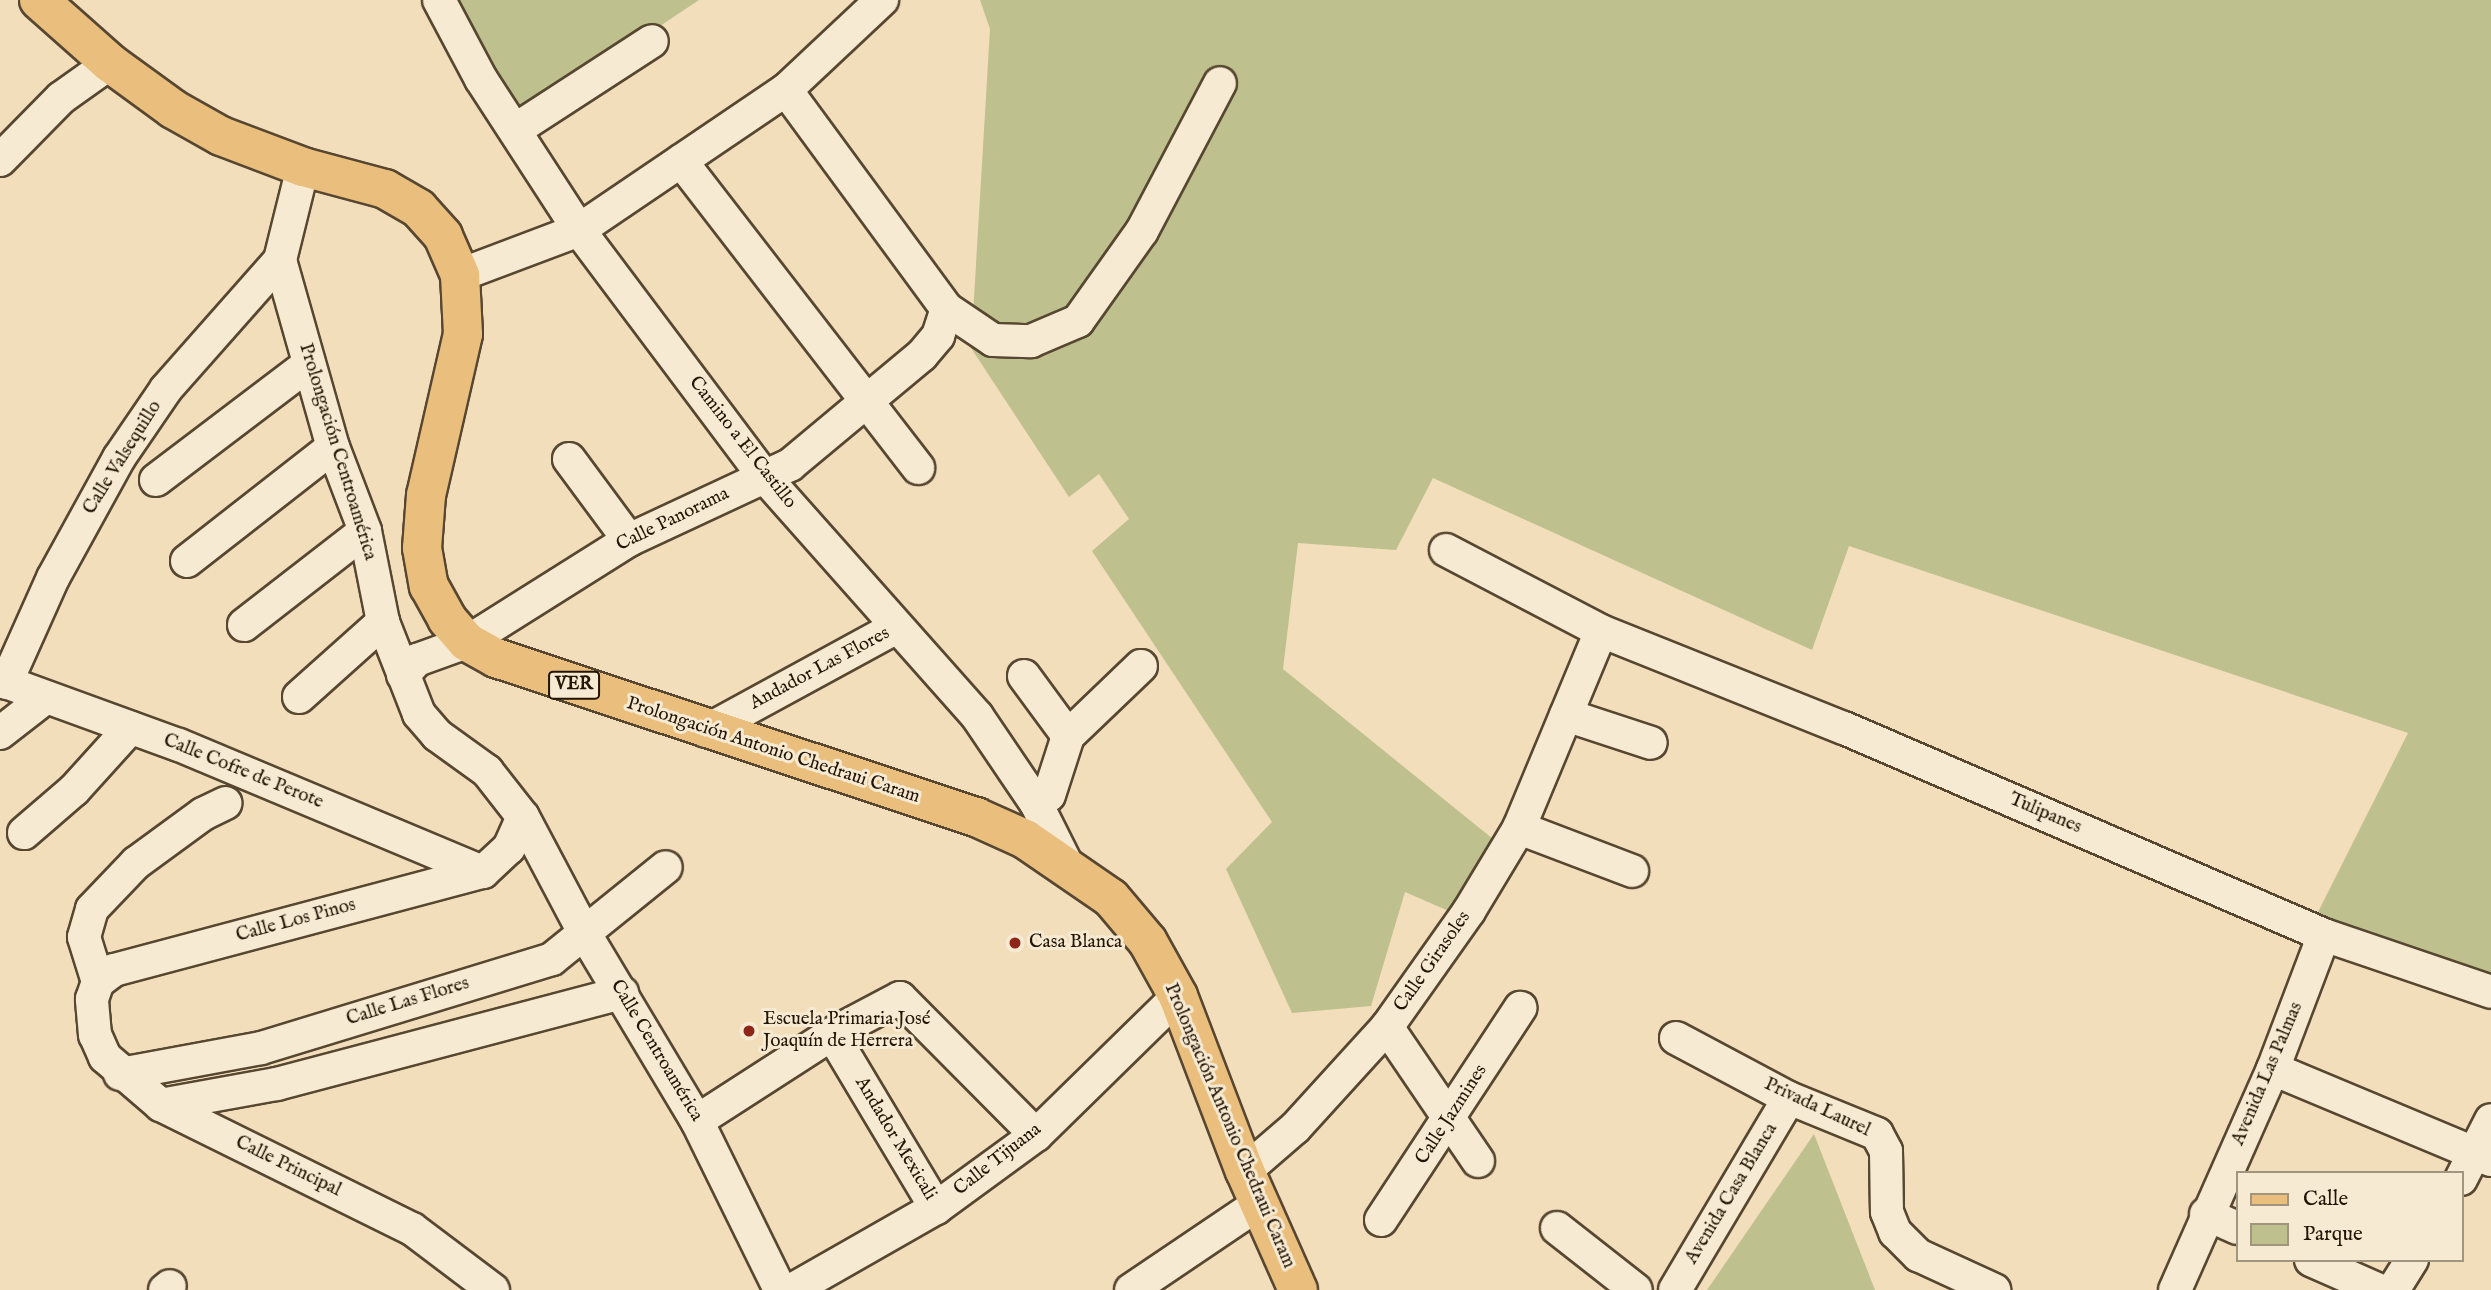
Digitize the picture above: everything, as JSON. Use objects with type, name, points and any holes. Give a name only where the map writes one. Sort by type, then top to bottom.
[{"type":"main road","name":"Prolongación Antonio Chedraui Caram","points":[[39,0],[110,63],[173,109],[221,136],[303,167],[384,189],[419,209],[443,236],[460,275],[463,334],[426,495],[422,548],[429,586],[447,619],[467,642],[496,658],[706,731],[976,817],[1025,839],[1111,898],[1148,942],[1178,996],[1253,1187],[1298,1290]]},
{"type":"street","name":"Camino a El Castillo","points":[[439,0],[515,130],[579,230],[764,476],[976,716],[1042,799],[1111,898]]},
{"type":"street","points":[[460,275],[579,230],[786,90],[883,0]]},
{"type":"street","points":[[515,130],[652,41]]},
{"type":"street","points":[[0,160],[61,98],[110,63]]},
{"type":"street","points":[[786,90],[947,309],[993,340],[1031,341],[1078,321],[1142,231],[1220,83]]},
{"type":"street","points":[[681,161],[865,404],[918,468]]},
{"type":"street","name":"Prolongación Centroamérica","points":[[303,167],[280,260],[333,447],[365,531],[383,622],[419,714],[437,735],[487,771],[523,817]]},
{"type":"street","name":"Calle Valsequillo","points":[[3,681],[53,578],[119,458],[166,389],[280,260]]},
{"type":"street","name":"Calle Panorama","points":[[404,675],[436,649],[467,642],[629,540],[790,465],[922,355],[938,335],[947,309]]},
{"type":"street","points":[[156,480],[309,364]]},
{"type":"street","points":[[187,561],[333,447]]},
{"type":"street","points":[[569,460],[629,540]]},
{"type":"street","points":[[244,625],[365,531]]},
{"type":"street","name":"Tulipanes","points":[[1446,550],[1601,632],[1844,728],[2325,935],[2491,992]]},
{"type":"street","points":[[299,697],[383,622]]},
{"type":"street","name":"Andador Las Flores","points":[[706,731],[898,627]]},
{"type":"street","name":"Calle Girasoles","points":[[1131,1290],[1253,1187],[1295,1128],[1387,1027],[1469,911],[1519,828],[1601,632]]},
{"type":"street","points":[[1042,799],[1068,737],[1141,666]]},
{"type":"street","points":[[1024,676],[1068,737]]},
{"type":"street","name":"Calle Cofre de Perote","points":[[3,681],[130,727],[483,872]]},
{"type":"street","points":[[0,733],[47,698]]},
{"type":"street","points":[[1566,715],[1651,743]]},
{"type":"street","points":[[24,833],[74,790],[130,727]]},
{"type":"street","name":"Camino a El Castillo","points":[[1042,799],[1068,867]]},
{"type":"street","points":[[98,982],[84,937],[85,923],[92,909],[136,863],[203,814],[226,803]]},
{"type":"street","name":"Calle Los Pinos","points":[[98,982],[114,970],[483,872],[498,863],[509,848],[523,817]]},
{"type":"street","name":"Calle Centroamérica","points":[[523,817],[585,934],[698,1121],[780,1290]]},
{"type":"street","points":[[1519,828],[1632,871]]},
{"type":"street","name":"Calle Las Flores","points":[[120,1074],[261,1048],[342,1021],[552,959],[666,867]]},
{"type":"street","name":"Avenida Las Palmas","points":[[2175,1290],[2206,1214],[2273,1069],[2325,935]]},
{"type":"street","name":"Calle Principal","points":[[98,982],[92,999],[94,1035],[120,1074],[161,1105],[412,1229],[493,1290]]},
{"type":"street","points":[[161,1105],[277,1084],[622,993]]},
{"type":"street","name":"Calle Tijuana","points":[[792,1290],[936,1208],[1036,1135],[1178,996]]},
{"type":"street","points":[[698,1121],[832,1034],[900,998],[1036,1135]]},
{"type":"street","name":"Calle Jazmines","points":[[1381,1220],[1448,1123],[1520,1008]]},
{"type":"street","points":[[342,1021],[354,1064]]},
{"type":"street","points":[[1387,1027],[1448,1123],[1478,1161]]},
{"type":"street","name":"Andador Mexicali","points":[[832,1034],[936,1208]]},
{"type":"street","name":"Privada Laurel","points":[[1676,1038],[1789,1098],[1877,1134],[1886,1151],[1887,1212],[1895,1233],[1918,1255],[1994,1290]]},
{"type":"street","points":[[2273,1069],[2476,1164],[2491,1120]]},
{"type":"street","name":"Avenida Casa Blanca","points":[[1675,1290],[1789,1098]]},
{"type":"street","points":[[2206,1214],[2236,1228]]},
{"type":"street","points":[[1557,1228],[1636,1290]]},
{"type":"street","points":[[2316,1262],[2379,1290]]},
{"type":"street","points":[[2393,1290],[2411,1262]]},
{"type":"green space","points":[[448,0],[699,0],[504,130]]},
{"type":"green space","points":[[980,0],[2491,0],[2491,975],[2312,924],[2408,733],[1849,546],[1812,650],[1433,478],[1396,550],[1298,543],[1283,669],[1493,839],[1458,915],[1405,892],[1371,1006],[1292,1013],[1226,869],[1272,822],[1092,551],[1129,519],[1099,474],[1069,497],[971,348],[990,29]]},
{"type":"green space","points":[[1814,1134],[1875,1290],[1707,1290]]},
{"type":"place","name":"Casa Blanca","points":[[1015,943]]},
{"type":"place","name":"Escuela Primaria José Joaquín de Herrera","points":[[749,1031]]}]
